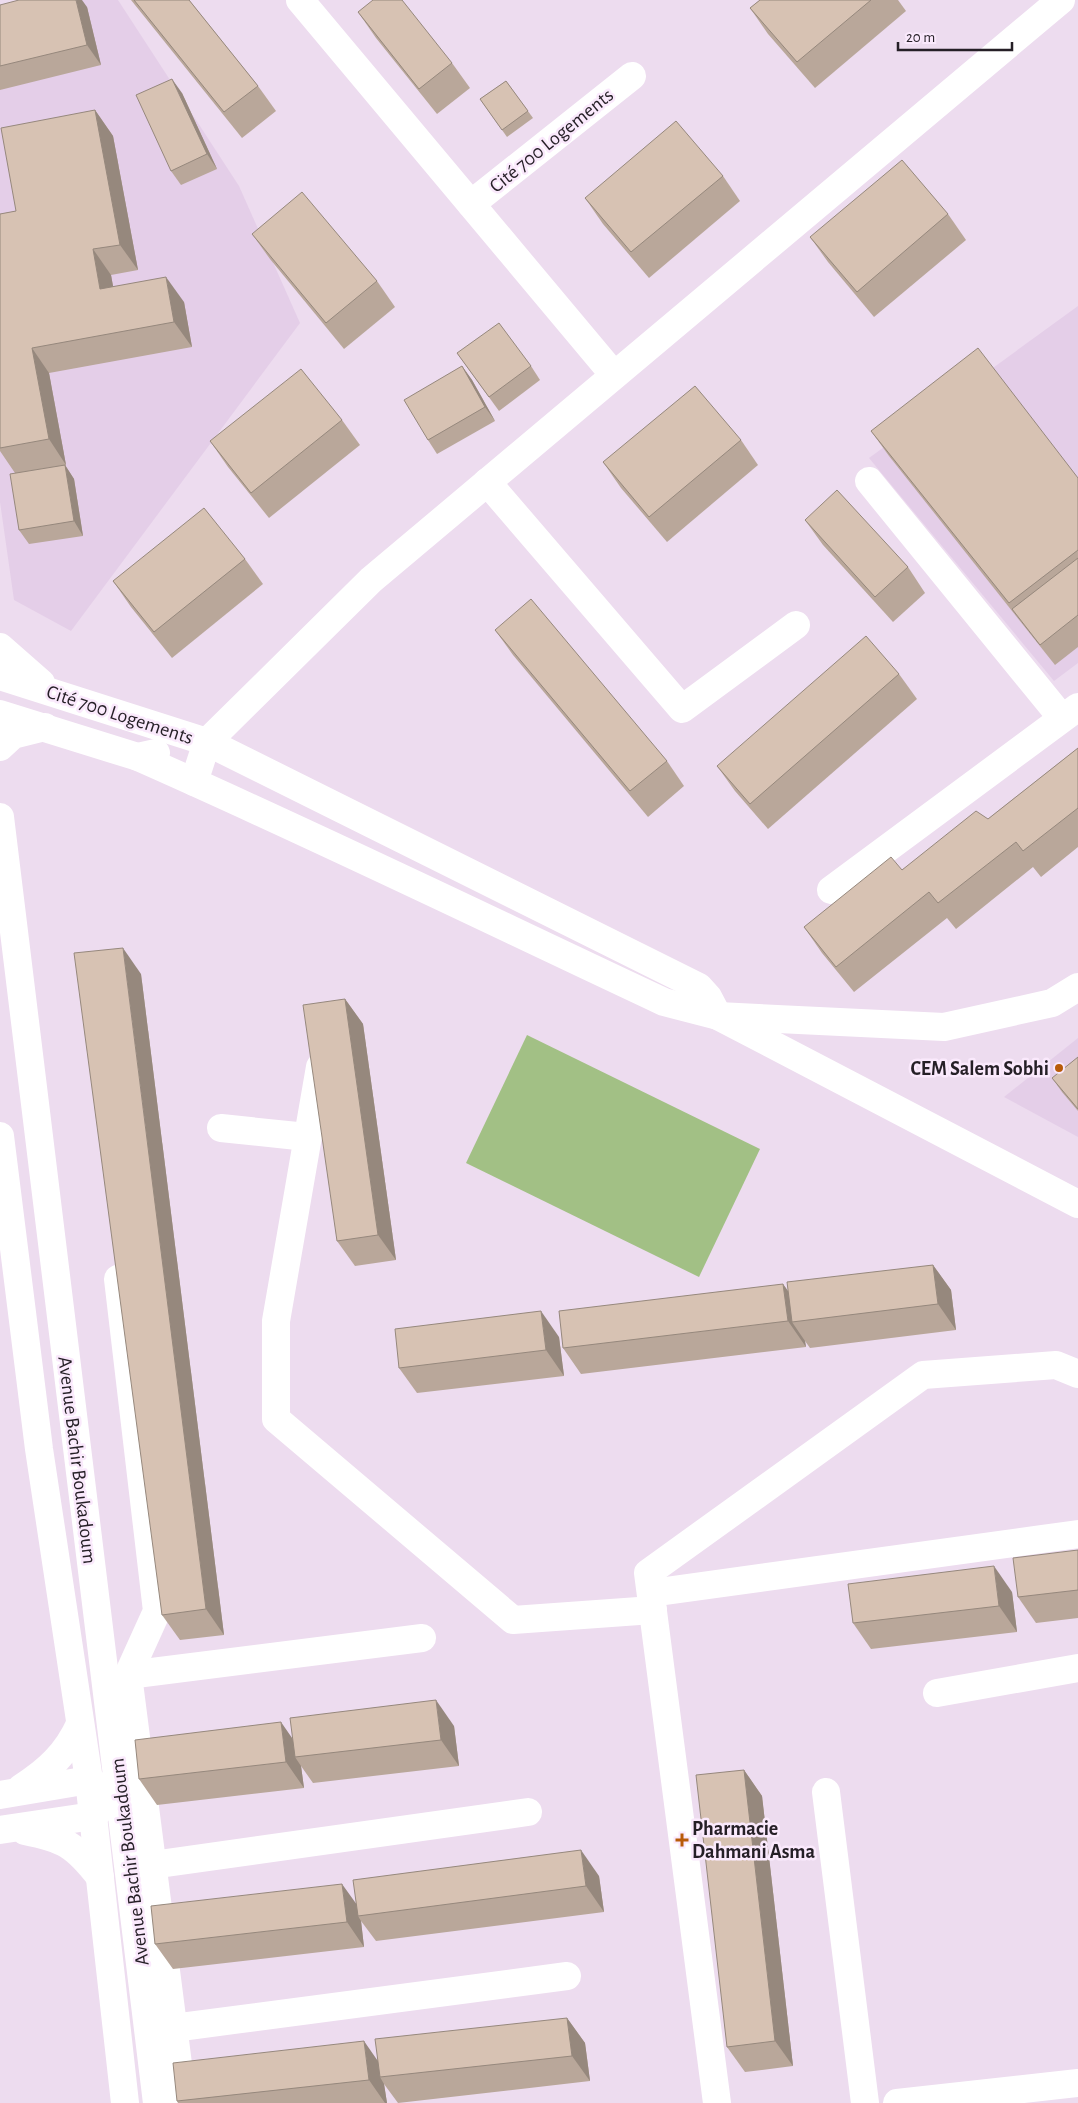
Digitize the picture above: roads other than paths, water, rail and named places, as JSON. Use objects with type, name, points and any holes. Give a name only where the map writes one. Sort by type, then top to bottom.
[{"type":"street","points":[[300,0],[614,375]]},
{"type":"street","points":[[194,782],[207,742],[371,580],[1061,0]]},
{"type":"street","name":"Cité 700 Logements","points":[[471,204],[632,76]]},
{"type":"street","points":[[831,890],[1070,712],[869,481]]},
{"type":"street","points":[[487,482],[682,709],[796,625]]},
{"type":"street","points":[[0,647],[35,679],[55,693]]},
{"type":"street","name":"Cité 700 Logements","points":[[0,676],[207,742]]},
{"type":"street","name":"Cité 700 Logements","points":[[0,714],[138,757],[207,742]]},
{"type":"street","points":[[0,748],[13,735],[45,727]]},
{"type":"street","points":[[207,742],[699,987],[708,997],[718,1016],[1078,1204]]},
{"type":"street","points":[[138,757],[259,809],[381,870],[664,1002],[718,1016],[944,1027],[1052,1004],[1078,988]]},
{"type":"street","name":"Avenue Bachir Boukadoum","points":[[0,817],[48,1226],[157,2103]]},
{"type":"street","points":[[320,1067],[276,1321],[276,1419],[513,1620],[652,1601],[1078,1534]]},
{"type":"street","points":[[221,1128],[307,1137]]},
{"type":"street","name":"Avenue Bachir Boukadoum","points":[[0,1136],[39,1449],[89,1780],[125,2103]]},
{"type":"street","points":[[115,1258],[157,1611],[128,1675],[183,2103]]},
{"type":"street","points":[[717,2103],[648,1573],[923,1375],[1056,1365],[1078,1374]]},
{"type":"street","points":[[128,1675],[422,1638]]},
{"type":"street","points":[[937,1693],[1078,1668]]},
{"type":"street","points":[[7,1794],[42,1775],[70,1745],[80,1724]]},
{"type":"street","points":[[7,1794],[89,1780],[119,1797],[93,1816],[7,1829]]},
{"type":"street","points":[[826,1792],[865,2103]]},
{"type":"street","points":[[152,1865],[528,1812]]},
{"type":"street","points":[[7,1829],[68,1842],[100,1877]]},
{"type":"street","points":[[173,2028],[567,1976]]},
{"type":"street","points":[[897,2103],[1078,2084]]},
{"type":"place","name":"CEM Salem Sobhi","points":[[1059,1068]]},
{"type":"place","name":"Pharmacie Dahmani Asma","points":[[682,1840]]}]
